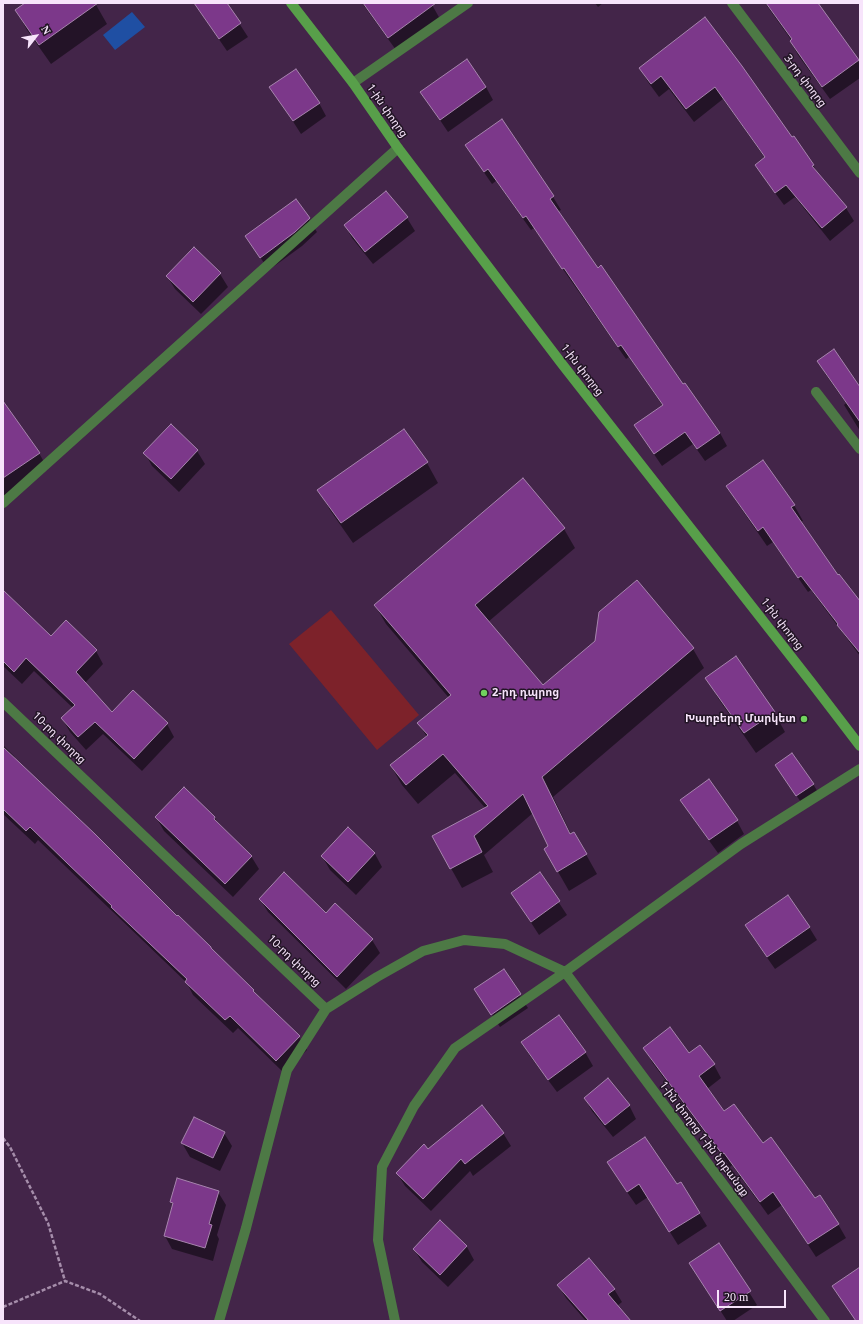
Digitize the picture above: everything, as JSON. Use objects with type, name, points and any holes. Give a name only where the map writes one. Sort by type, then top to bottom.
[{"type":"main road","name":"1-ին փողոց","points":[[291,3],[353,83],[398,148],[562,364],[812,682],[860,746]]},
{"type":"street","points":[[353,83],[468,3]]},
{"type":"street","name":"3-րդ փողոց","points":[[732,3],[860,173]]},
{"type":"street","points":[[3,503],[398,148]]},
{"type":"street","points":[[816,392],[860,449]]},
{"type":"street","name":"10-րդ փողոց","points":[[3,702],[326,1009]]},
{"type":"street","points":[[395,1321],[378,1240],[382,1167],[414,1106],[455,1048],[565,972],[741,844],[860,769]]},
{"type":"street","points":[[219,1321],[246,1228],[286,1070],[326,1009],[377,977],[423,951],[464,940],[505,944],[565,972]]},
{"type":"street","name":"1-ին փողոց 1-ին նրբանցք","points":[[565,972],[825,1321]]},
{"type":"path","points":[[3,1138],[10,1147],[48,1223],[65,1281]]},
{"type":"path","points":[[3,1307],[65,1281],[100,1294],[140,1321]]},
{"type":"shaded area","points":[[331,610],[419,715],[377,750],[289,644]]},
{"type":"water","points":[[132,12],[145,27],[115,50],[103,35]]},
{"type":"building","points":[[25,3],[98,3],[39,45],[15,10]]},
{"type":"building","points":[[194,3],[227,3],[241,23],[219,39]]},
{"type":"building","points":[[363,3],[436,3],[388,38]]},
{"type":"building","points":[[766,3],[818,3],[859,60],[822,87],[790,41],[792,39]]},
{"type":"building","points":[[705,17],[792,137],[794,136],[814,165],[812,166],[847,207],[822,228],[786,185],[775,193],[755,165],[765,157],[715,87],[686,109],[661,76],[651,84],[639,68]]},
{"type":"building","points":[[467,59],[486,87],[440,120],[420,92]]},
{"type":"building","points":[[296,69],[320,103],[293,121],[269,87]]},
{"type":"building","points":[[502,119],[554,196],[550,199],[598,268],[601,265],[683,384],[685,383],[720,433],[697,449],[685,432],[654,454],[634,425],[663,405],[621,345],[618,347],[564,268],[562,269],[526,216],[523,218],[488,169],[484,172],[465,145]]},
{"type":"building","points":[[386,191],[408,217],[365,252],[344,225]]},
{"type":"building","points":[[296,199],[310,218],[295,232],[260,258],[245,236]]},
{"type":"building","points":[[194,247],[221,273],[193,302],[166,276]]},
{"type":"building","points":[[834,349],[860,387],[860,422],[817,361]]},
{"type":"building","points":[[3,401],[40,453],[3,478]]},
{"type":"building","points":[[171,424],[198,450],[171,479],[143,453]]},
{"type":"building","points":[[404,429],[428,462],[341,523],[317,490]]},
{"type":"building","points":[[763,460],[795,505],[791,507],[838,575],[839,574],[860,601],[860,653],[837,625],[838,624],[801,576],[798,578],[763,527],[758,531],[726,486]]},
{"type":"building","points":[[523,478],[565,528],[475,605],[543,685],[595,641],[599,612],[637,580],[694,648],[542,777],[570,834],[574,832],[587,854],[557,872],[544,849],[548,846],[523,794],[474,836],[482,852],[450,869],[432,836],[488,806],[443,754],[406,785],[390,765],[428,735],[417,723],[451,695],[374,605]]},
{"type":"building","points":[[3,590],[51,636],[66,620],[97,650],[76,672],[112,712],[133,690],[168,723],[134,759],[95,722],[78,737],[61,718],[75,705],[26,658],[14,672],[3,661]]},
{"type":"building","points":[[736,656],[775,712],[744,733],[705,678]]},
{"type":"building","points":[[3,747],[95,834],[300,1036],[276,1061],[230,1016],[225,1020],[185,982],[187,979],[30,827],[26,831],[3,809]]},
{"type":"building","points":[[792,753],[814,784],[796,796],[775,765]]},
{"type":"building","points":[[709,779],[738,820],[709,840],[680,800]]},
{"type":"building","points":[[184,787],[252,856],[225,884],[155,817]]},
{"type":"building","points":[[348,827],[375,853],[348,882],[321,856]]},
{"type":"building","points":[[284,872],[326,913],[335,903],[373,939],[337,977],[259,899]]},
{"type":"building","points":[[540,872],[560,901],[531,922],[511,893]]},
{"type":"building","points":[[788,895],[810,927],[767,957],[745,925]]},
{"type":"building","points":[[504,969],[521,994],[491,1015],[474,989]]},
{"type":"building","points":[[559,1015],[586,1052],[548,1080],[521,1042]]},
{"type":"building","points":[[670,1027],[689,1053],[700,1045],[715,1064],[699,1076],[724,1111],[734,1104],[763,1143],[771,1137],[815,1198],[820,1195],[839,1224],[808,1244],[773,1192],[760,1202],[724,1153],[722,1154],[643,1048]]},
{"type":"building","points":[[608,1078],[630,1105],[605,1125],[584,1098]]},
{"type":"building","points":[[482,1105],[504,1133],[465,1164],[461,1159],[423,1199],[396,1173],[424,1144],[428,1149]]},
{"type":"building","points":[[194,1117],[225,1132],[213,1158],[181,1143]]},
{"type":"building","points":[[645,1137],[677,1184],[681,1182],[700,1213],[669,1232],[639,1184],[627,1192],[607,1162]]},
{"type":"building","points":[[177,1178],[219,1191],[209,1224],[212,1225],[205,1248],[164,1236],[173,1203],[170,1202]]},
{"type":"building","points":[[440,1220],[467,1246],[440,1275],[413,1249]]},
{"type":"building","points":[[719,1243],[751,1291],[720,1311],[689,1263]]},
{"type":"building","points":[[589,1258],[615,1289],[608,1294],[631,1321],[589,1321],[557,1285]]},
{"type":"building","points":[[860,1267],[860,1321],[856,1321],[832,1286]]},
{"type":"place","name":"2-րդ դպրոց","points":[[484,693]]},
{"type":"place","name":"Խարբերդ Մարկետ","points":[[804,719]]}]
